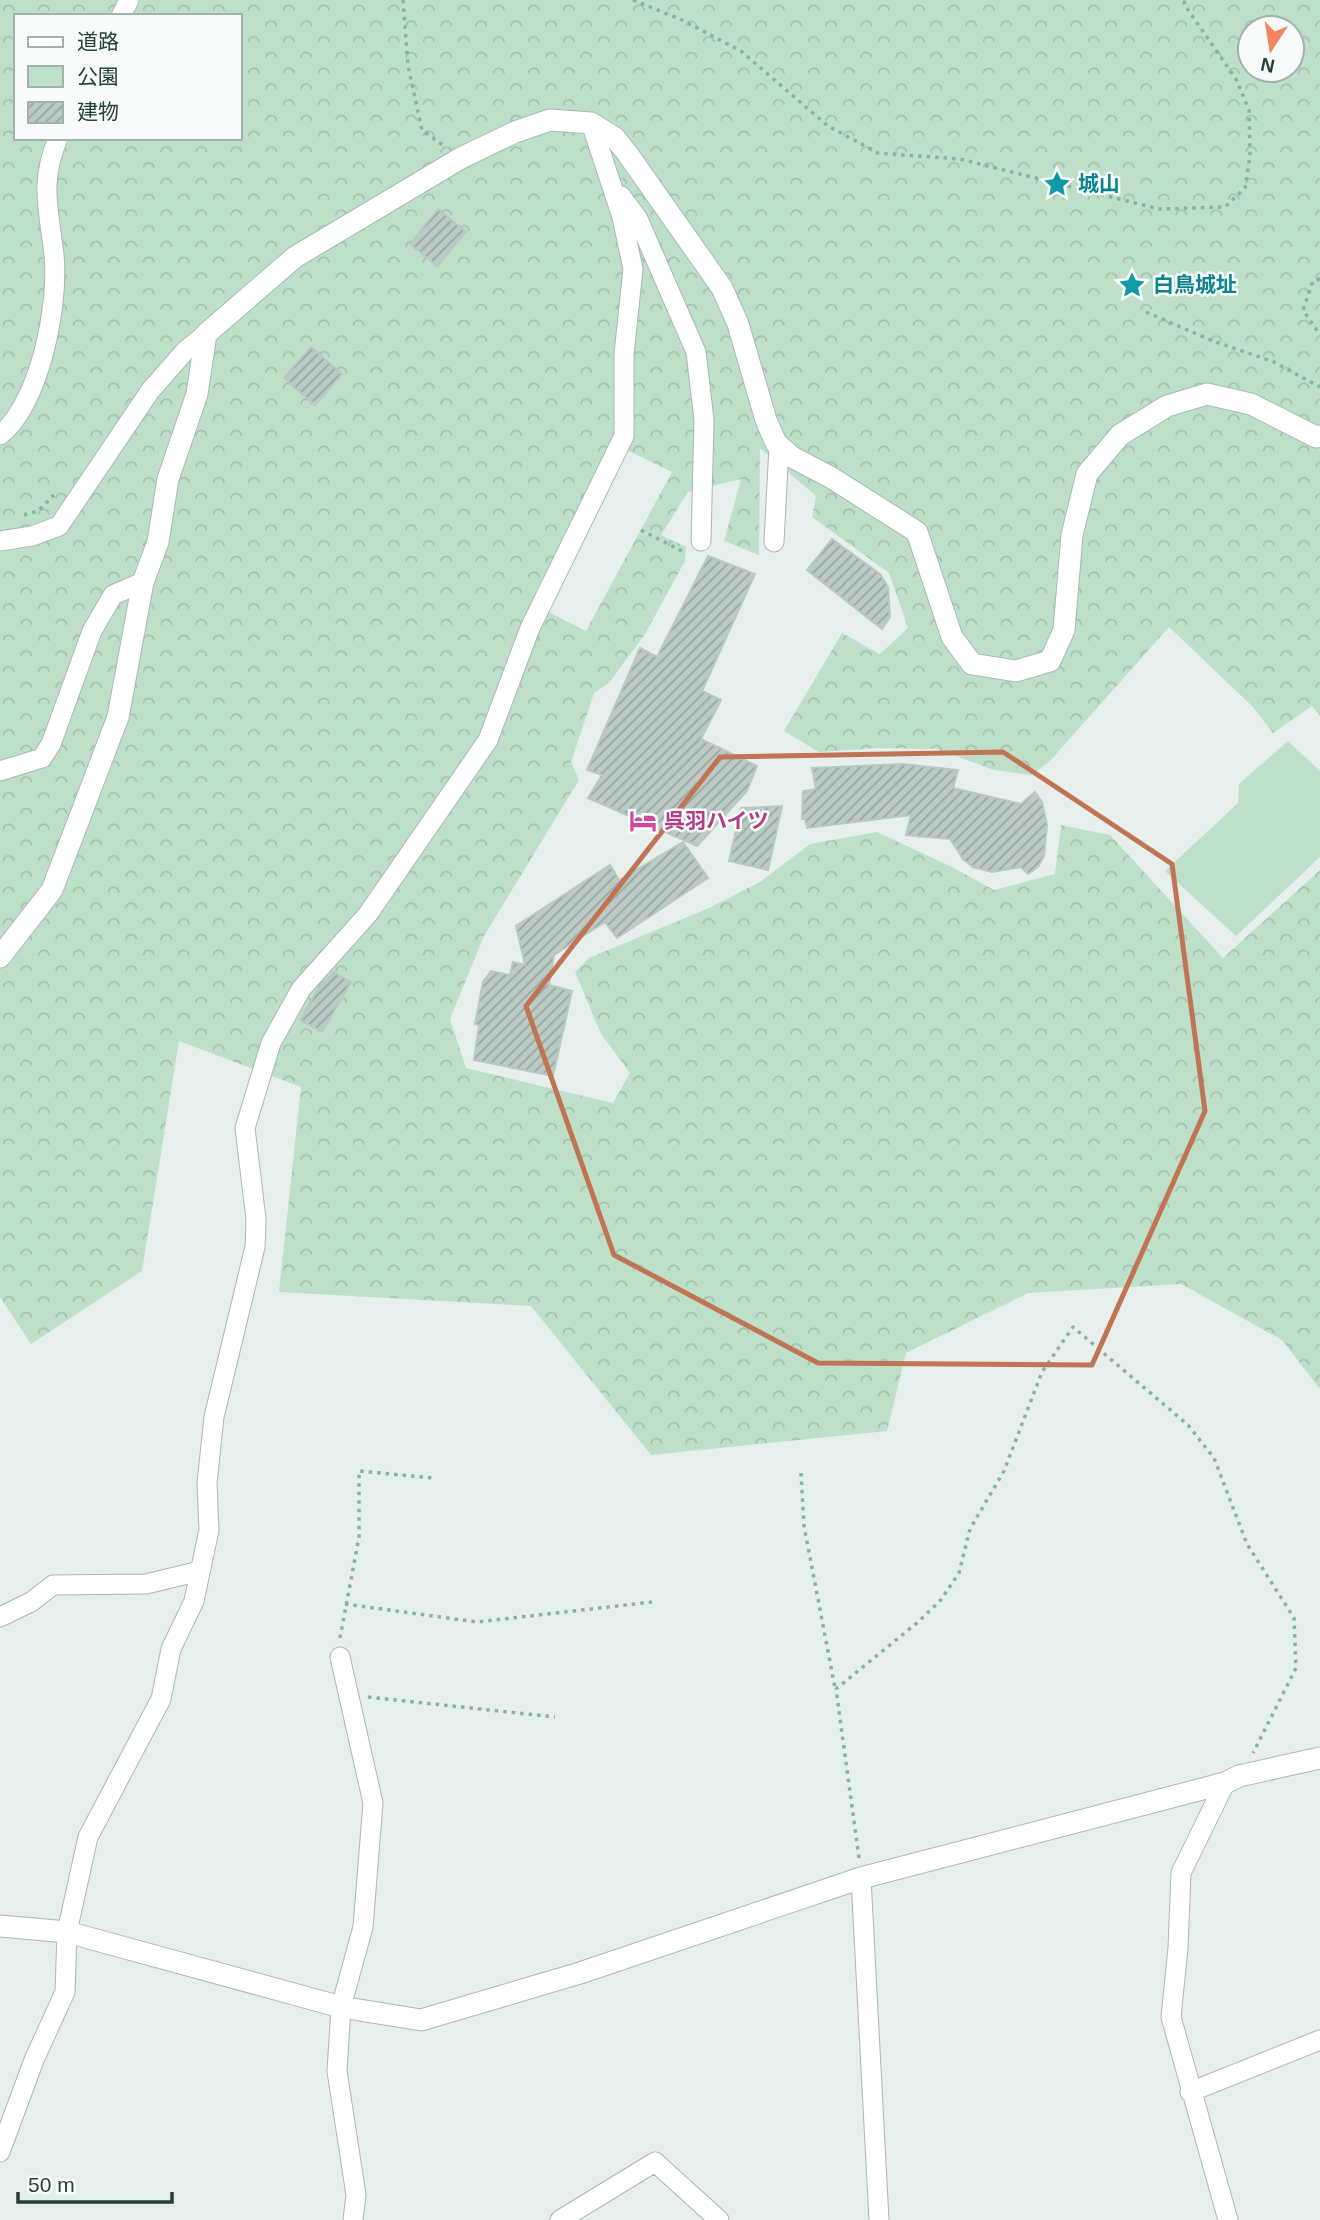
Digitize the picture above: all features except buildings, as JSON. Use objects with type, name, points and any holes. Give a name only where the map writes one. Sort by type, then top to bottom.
[{"type":"street","points":[[0,541],[32,536],[59,526],[150,391],[185,351],[295,257],[461,158],[550,120],[591,123],[615,138],[627,153],[722,288],[738,324],[766,420],[779,446],[792,457],[852,490],[917,532],[952,637],[972,664],[1016,671],[1050,661],[1064,630],[1072,535],[1087,474],[1120,435],[1167,405],[1207,394],[1251,404],[1316,437],[1320,436]]},
{"type":"street","points":[[0,2152],[34,2060],[65,1992],[67,1932],[88,1837],[162,1699],[171,1650],[194,1601],[209,1530],[207,1483],[214,1417],[255,1247],[256,1219],[246,1128],[271,1043],[301,989],[368,914],[488,740],[530,628],[624,436],[624,354],[633,269],[622,218],[591,123]]},
{"type":"street","points":[[0,435],[20,416],[41,363],[54,280],[45,206],[46,180],[57,140]]},
{"type":"street","points":[[610,181],[638,219],[696,352],[704,420],[697,549]]},
{"type":"street","points":[[0,957],[52,890],[118,718],[143,583],[158,542],[168,479],[197,394],[206,334]]},
{"type":"street","points":[[774,542],[779,446]]},
{"type":"street","points":[[0,771],[42,758],[51,744],[92,631],[113,595],[143,583]]},
{"type":"street","points":[[0,1617],[31,1602],[53,1585],[146,1584],[200,1571]]},
{"type":"street","points":[[340,1657],[373,1804],[363,1927],[341,2007],[337,2071],[356,2195],[353,2220]]},
{"type":"street","points":[[0,1926],[67,1932],[341,2007],[421,2020],[460,2011],[862,1878],[1320,1758]]},
{"type":"street","points":[[1228,2220],[1217,2172],[1190,2092],[1171,2017],[1178,1948],[1181,1873],[1232,1780]]},
{"type":"street","points":[[862,1878],[879,2220]]},
{"type":"street","points":[[1190,2092],[1320,2040]]},
{"type":"street","points":[[560,2220],[655,2162],[719,2220]]},
{"type":"path","points":[[403,0],[408,66],[422,130],[461,158]]},
{"type":"path","points":[[633,0],[682,20],[741,51],[828,126],[878,153],[960,159],[1159,209],[1225,207],[1245,188],[1250,156],[1249,110],[1236,79],[1184,4],[1185,0]]},
{"type":"path","points":[[1320,279],[1313,281],[1303,310],[1320,335]]},
{"type":"path","points":[[1146,312],[1213,341],[1274,362],[1320,387]]},
{"type":"path","points":[[18,517],[38,511],[62,488]]},
{"type":"path","points":[[641,530],[697,549]]},
{"type":"path","points":[[836,1689],[918,1622],[940,1601],[959,1573],[970,1529],[1004,1471],[1042,1372],[1073,1327],[1188,1425],[1214,1458],[1247,1544],[1294,1618],[1296,1668],[1232,1780]]},
{"type":"path","points":[[340,1657],[340,1626],[359,1537],[359,1471],[433,1478]]},
{"type":"path","points":[[801,1472],[804,1526],[836,1689],[862,1878]]},
{"type":"path","points":[[345,1604],[477,1622],[652,1602]]},
{"type":"path","points":[[348,1695],[555,1717]]},
{"type":"highlighted area","points":[[1003,752],[1172,864],[1205,1111],[1092,1365],[818,1363],[614,1255],[526,1006],[720,757]]},
{"type":"green space","points":[[0,0],[1320,0],[1320,716],[1312,706],[1273,733],[1252,706],[1169,627],[1049,762],[1031,775],[994,770],[937,749],[878,748],[819,752],[784,731],[842,633],[880,654],[908,628],[889,573],[812,517],[816,496],[760,448],[759,555],[724,541],[741,479],[688,492],[661,535],[686,547],[685,561],[645,634],[609,683],[594,693],[571,762],[579,780],[484,936],[450,1019],[466,1068],[613,1103],[630,1073],[601,1034],[575,972],[589,958],[709,908],[760,882],[810,844],[877,832],[994,890],[1055,874],[1061,825],[1110,835],[1223,958],[1320,870],[1320,1389],[1282,1340],[1181,1284],[1028,1293],[906,1353],[887,1431],[651,1455],[531,1306],[279,1292],[301,1087],[179,1041],[142,1271],[31,1344],[0,1297]],"holes":[[[625,449],[672,472],[586,631],[545,610]]]},
{"type":"green space","points":[[1288,741],[1320,771],[1320,857],[1236,936],[1165,871],[1238,803],[1239,784]]},
{"type":"place","name":"城山","points":[[1057,184]]},
{"type":"place","name":"白鳥城址","points":[[1132,285]]},
{"type":"place","name":"呉羽ハイツ","points":[[643,821]]}]
